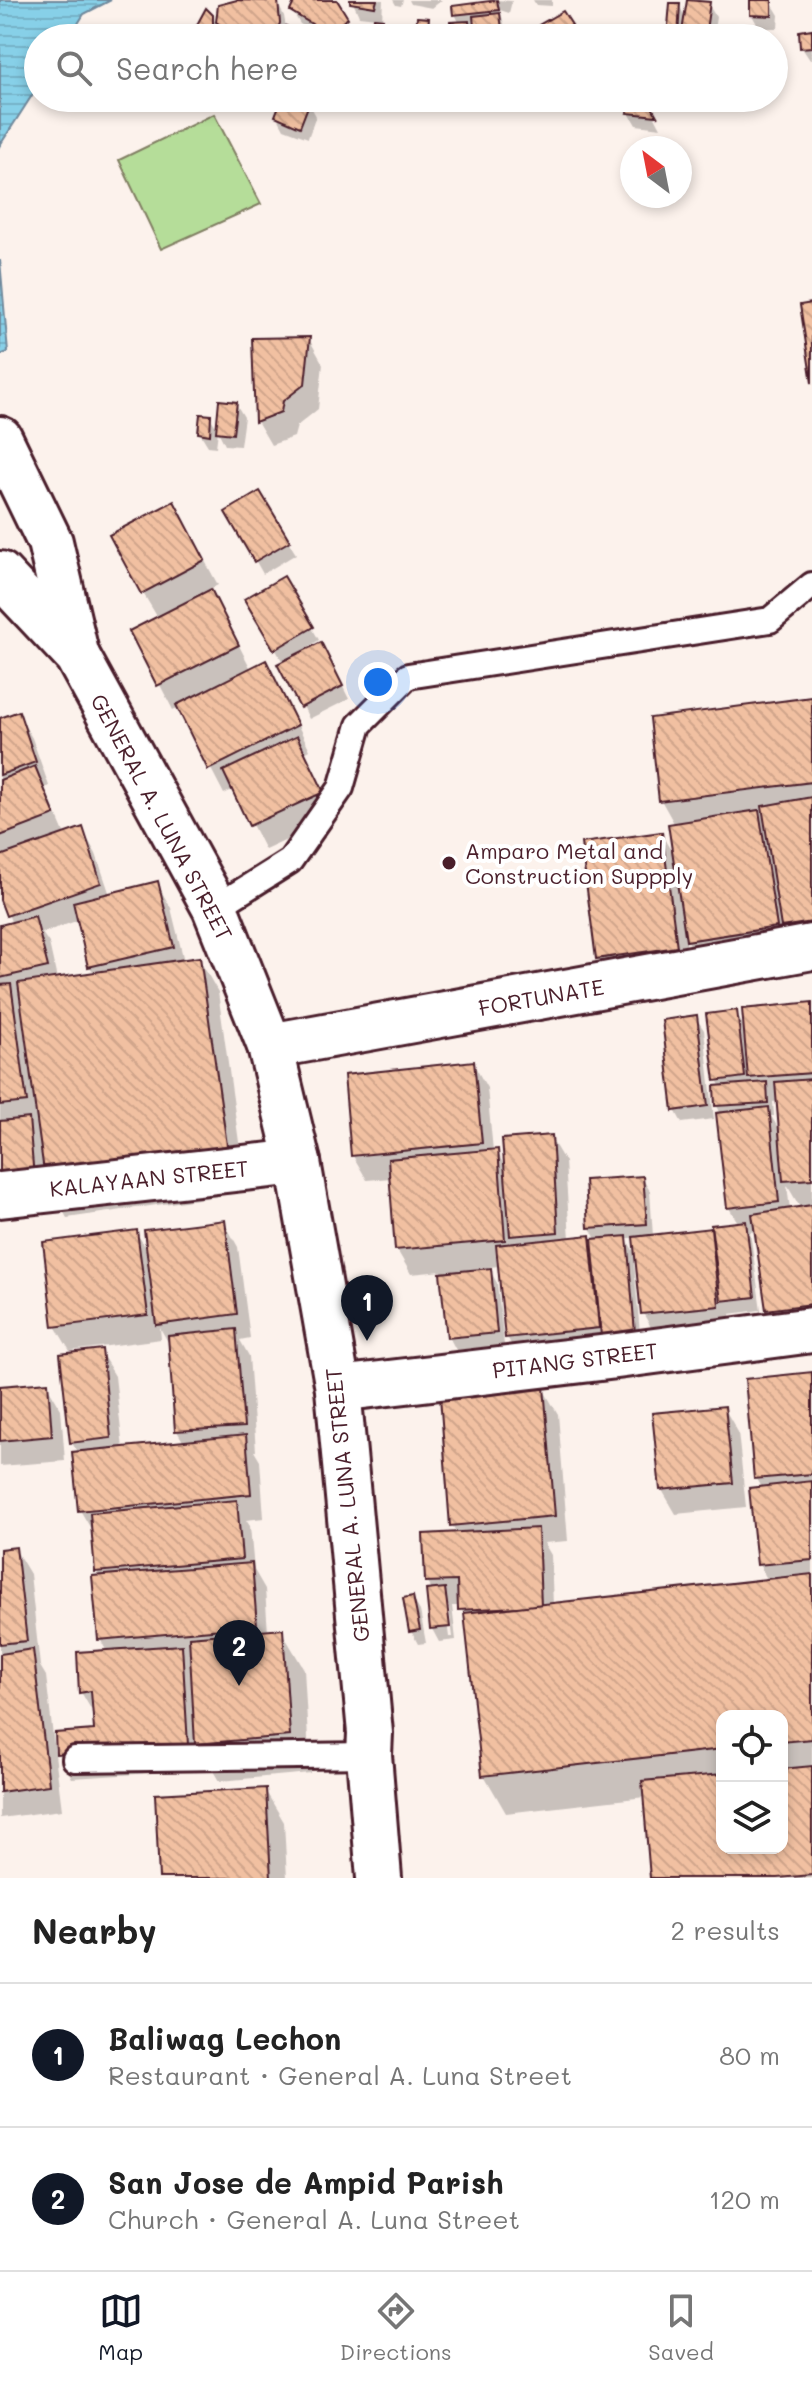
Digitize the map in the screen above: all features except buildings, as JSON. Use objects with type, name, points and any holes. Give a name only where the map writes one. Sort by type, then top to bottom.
[{"type":"main road","name":"GENERAL A. LUNA STREET","points":[[4,447],[50,542],[77,656]]},
{"type":"main road","name":"GENERAL A. LUNA STREET","points":[[0,574],[77,656],[215,908],[270,1046],[298,1162],[338,1389],[370,1733],[379,1878]]},
{"type":"main road","name":"FORTUNATE","points":[[270,1046],[812,947]]},
{"type":"main road","name":"KALAYAAN STREET","points":[[0,1195],[298,1162]]},
{"type":"main road","name":"PITANG STREET","points":[[338,1389],[812,1330]]},
{"type":"lane","points":[[215,908],[290,861],[341,788],[359,725],[408,676],[770,620],[812,585]]},
{"type":"lane","points":[[75,1759],[369,1755]]},
{"type":"green space","points":[[214,114],[261,204],[161,249],[119,160]]},
{"type":"water","points":[[0,0],[111,0],[84,14],[78,24],[24,24],[24,108],[0,145]]},
{"type":"water","points":[[0,260],[8,352],[0,355]]},
{"type":"place","name":"Amparo Metal and Construction Suppply","points":[[449,863]]},
{"type":"place","name":"Baliwag Lechon","points":[[367,1341]]},
{"type":"place","name":"San Jose de Ampid Parish","points":[[239,1686]]}]
